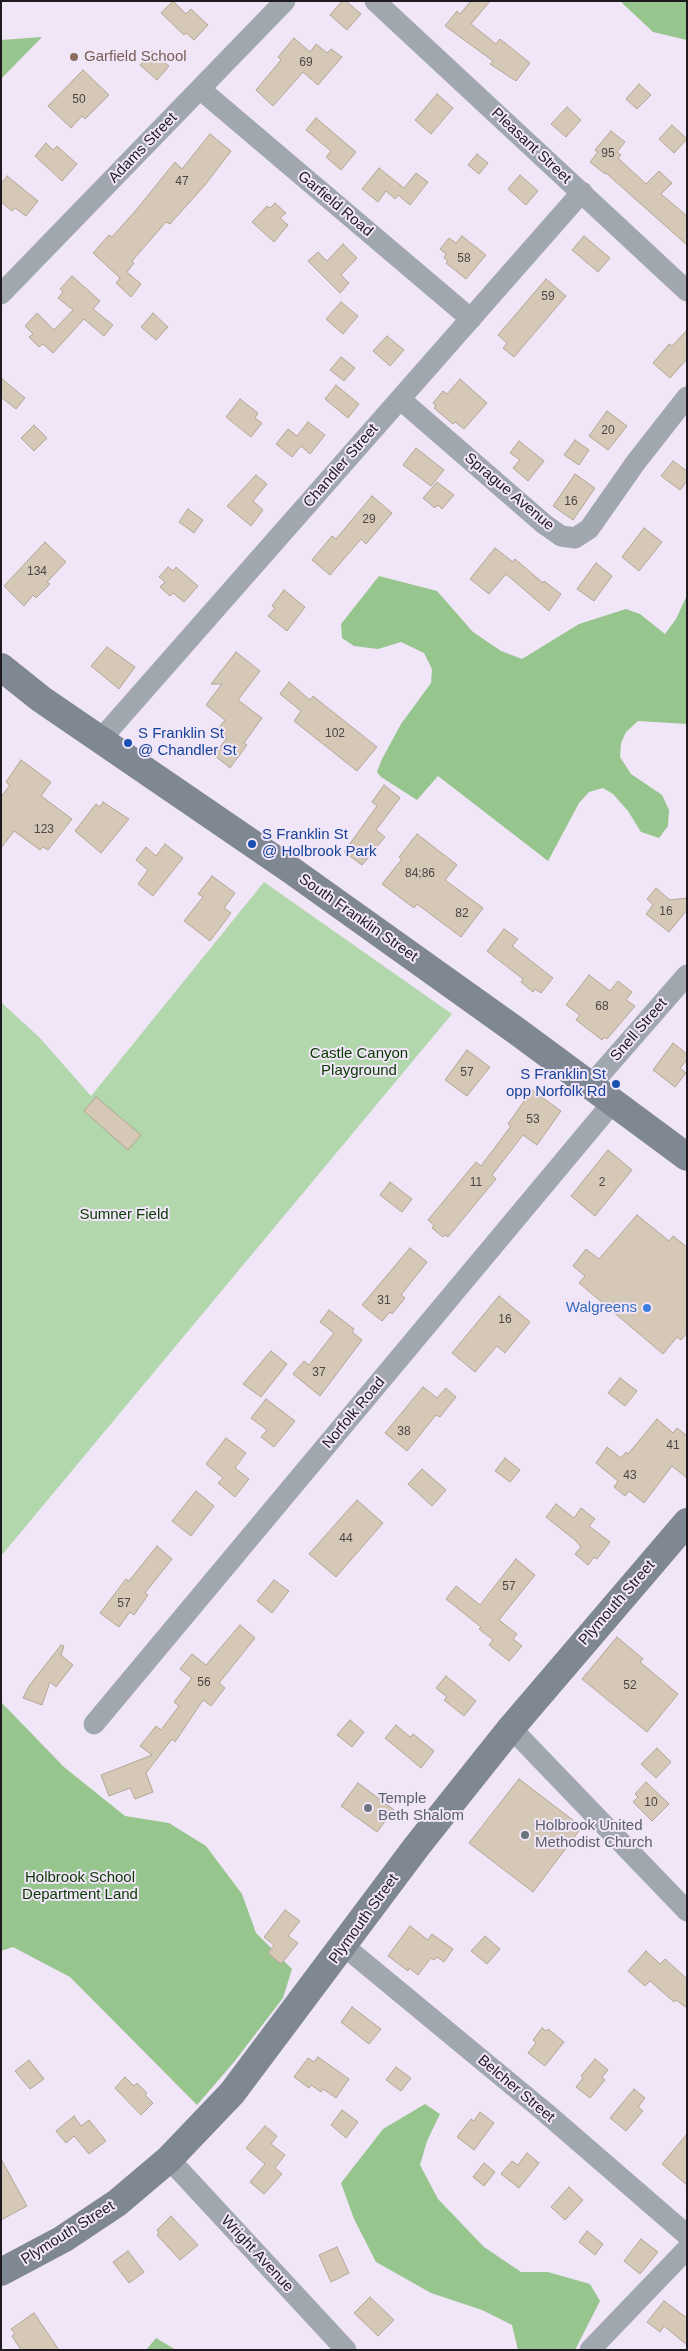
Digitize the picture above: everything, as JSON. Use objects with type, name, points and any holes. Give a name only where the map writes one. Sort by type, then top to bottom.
[{"type":"main road","name":"South Franklin Street","points":[[1,667],[41,700],[291,870],[614,1101],[687,1157]]},
{"type":"main road","name":"Plymouth Street","points":[[1,2272],[90,2222],[123,2198],[169,2159],[232,2094],[417,1846],[511,1728],[687,1522]]},
{"type":"street","name":"Adams Street","points":[[1,294],[285,1]]},
{"type":"street","name":"Pleasant Street","points":[[375,1],[687,291]]},
{"type":"street","name":"Garfield Road","points":[[200,89],[471,319]]},
{"type":"street","name":"Chandler Street","points":[[101,739],[582,192]]},
{"type":"street","name":"Sprague Avenue","points":[[400,399],[544,524],[561,536],[575,538],[589,530],[636,462],[687,397]]},
{"type":"street","name":"Snell Street","points":[[591,1085],[687,975]]},
{"type":"street","name":"Norfolk Road","points":[[94,1724],[614,1101]]},
{"type":"street","points":[[511,1728],[687,1911]]},
{"type":"street","name":"Belcher Street","points":[[344,1946],[538,2107],[687,2235]]},
{"type":"street","name":"Wright Avenue","points":[[169,2159],[346,2350]]},
{"type":"street","points":[[590,2350],[687,2249]]},
{"type":"green space","points":[[620,1],[687,1],[687,40],[653,32]]},
{"type":"green space","points":[[42,37],[1,79],[1,40]]},
{"type":"green space","points":[[379,576],[437,591],[473,632],[501,651],[522,659],[579,624],[626,609],[640,614],[665,634],[676,619],[687,595],[687,724],[638,721],[626,732],[621,743],[620,757],[631,774],[662,795],[669,810],[668,826],[659,838],[641,832],[628,811],[613,794],[603,788],[589,792],[579,803],[548,861],[438,776],[417,800],[381,777],[377,772],[382,759],[401,724],[431,683],[432,669],[424,653],[401,642],[378,649],[354,646],[342,638],[341,624]]},
{"type":"green space","name":"Sumner Field","points":[[264,882],[452,1014],[1,1556],[1,1002],[41,1039],[91,1096]]},
{"type":"green space","name":"Holbrook School Department Land","points":[[1,1702],[64,1767],[125,1816],[169,1823],[206,1846],[242,1894],[256,1933],[292,1969],[283,1998],[234,2062],[197,2105],[70,1977],[13,1947],[1,1951]]},
{"type":"green space","points":[[425,2104],[440,2114],[427,2141],[420,2165],[438,2199],[484,2247],[521,2272],[548,2272],[590,2284],[600,2301],[575,2350],[518,2350],[512,2325],[482,2310],[431,2293],[376,2262],[354,2219],[341,2183],[383,2129]]},
{"type":"green space","points":[[156,2338],[176,2350],[146,2350]]},
{"type":"building","points":[[173,1],[186,14],[191,9],[208,25],[194,40],[186,33],[184,35],[161,13]]},
{"type":"building","points":[[342,1],[346,1],[361,14],[347,30],[330,15]]},
{"type":"building","points":[[471,1],[490,1],[471,24],[496,44],[500,39],[530,63],[516,81],[490,64],[493,61],[445,26],[457,11],[460,14]]},
{"type":"building","points":[[294,38],[310,52],[316,44],[327,53],[331,49],[342,57],[318,85],[303,72],[273,106],[256,90],[281,60],[278,57]]},
{"type":"building","points":[[152,51],[169,66],[157,80],[140,65]]},
{"type":"building","points":[[83,70],[109,95],[85,119],[82,116],[71,128],[48,106]]},
{"type":"building","points":[[639,84],[651,95],[637,109],[626,99]]},
{"type":"building","points":[[437,94],[453,108],[431,134],[415,120]]},
{"type":"building","points":[[567,107],[581,120],[566,137],[551,124]]},
{"type":"building","points":[[316,118],[356,152],[341,170],[326,157],[331,151],[306,130]]},
{"type":"building","points":[[672,125],[687,139],[674,153],[659,139]]},
{"type":"building","points":[[611,131],[625,142],[617,152],[621,155],[618,158],[646,184],[659,171],[672,183],[661,194],[687,216],[687,245],[606,173],[590,162],[598,152],[595,150]]},
{"type":"building","points":[[210,134],[231,151],[205,185],[170,224],[166,222],[132,261],[134,263],[127,272],[141,284],[131,297],[116,283],[120,278],[93,253],[109,235],[112,237],[175,162],[182,169]]},
{"type":"building","points":[[46,143],[53,150],[57,146],[77,164],[62,181],[35,156]]},
{"type":"building","points":[[477,154],[488,163],[479,174],[468,165]]},
{"type":"building","points":[[379,168],[404,188],[416,173],[428,182],[410,205],[398,195],[395,199],[386,191],[378,202],[362,189]]},
{"type":"building","points":[[520,175],[538,191],[526,205],[508,189]]},
{"type":"building","points":[[7,176],[38,201],[26,216],[15,208],[12,211],[1,202],[1,184]]},
{"type":"building","points":[[275,203],[286,213],[280,218],[288,225],[274,242],[252,222],[267,206],[270,208]]},
{"type":"building","points":[[462,236],[486,255],[466,279],[446,263],[448,261],[444,258],[446,254],[440,249],[449,238],[456,243]]},
{"type":"building","points":[[584,236],[610,258],[598,272],[572,250]]},
{"type":"building","points":[[343,244],[357,258],[341,275],[349,283],[340,293],[308,261],[318,252],[327,261]]},
{"type":"building","points":[[72,276],[100,301],[93,309],[113,325],[104,336],[84,319],[53,353],[43,344],[39,347],[29,337],[33,334],[25,326],[37,313],[54,330],[73,310],[58,298],[63,292],[60,289]]},
{"type":"building","points":[[546,279],[566,296],[514,357],[503,348],[507,343],[498,335]]},
{"type":"building","points":[[341,302],[358,316],[343,334],[326,319]]},
{"type":"building","points":[[153,313],[168,327],[156,340],[141,327]]},
{"type":"building","points":[[687,330],[687,359],[670,378],[653,363],[669,344],[672,346]]},
{"type":"building","points":[[387,336],[404,350],[390,366],[373,351]]},
{"type":"building","points":[[341,357],[355,368],[344,381],[330,370]]},
{"type":"building","points":[[1,378],[25,398],[16,409],[1,397]]},
{"type":"building","points":[[460,379],[487,403],[464,429],[455,422],[453,424],[434,408],[436,406],[433,403],[443,391],[447,394]]},
{"type":"building","points":[[336,385],[359,404],[348,418],[325,399]]},
{"type":"building","points":[[240,399],[258,413],[255,418],[262,423],[251,437],[226,417]]},
{"type":"building","points":[[607,411],[627,426],[608,450],[589,436]]},
{"type":"building","points":[[308,422],[325,435],[310,454],[301,446],[292,457],[276,444],[288,429],[297,436]]},
{"type":"building","points":[[34,425],[47,438],[34,451],[21,438]]},
{"type":"building","points":[[575,440],[589,450],[579,465],[564,455]]},
{"type":"building","points":[[519,441],[544,461],[528,481],[513,468],[520,460],[510,453]]},
{"type":"building","points":[[416,448],[444,470],[431,486],[403,465]]},
{"type":"building","points":[[673,461],[687,471],[687,481],[680,490],[661,476]]},
{"type":"building","points":[[575,474],[595,488],[573,520],[553,506]]},
{"type":"building","points":[[256,475],[267,484],[253,501],[263,510],[251,526],[227,506]]},
{"type":"building","points":[[437,482],[454,495],[442,509],[438,505],[435,508],[423,498]]},
{"type":"building","points":[[372,496],[392,513],[366,544],[361,539],[330,575],[312,560],[332,536],[336,539]]},
{"type":"building","points":[[188,509],[203,520],[194,533],[179,522]]},
{"type":"building","points":[[644,528],[662,542],[639,571],[622,557]]},
{"type":"building","points":[[45,542],[66,562],[47,582],[50,584],[36,598],[33,595],[24,606],[4,586]]},
{"type":"building","points":[[495,548],[513,562],[515,559],[543,583],[544,581],[561,594],[549,611],[506,574],[489,594],[470,579]]},
{"type":"building","points":[[596,563],[612,576],[594,601],[577,589]]},
{"type":"building","points":[[168,567],[173,571],[176,567],[198,586],[184,602],[173,593],[170,596],[160,587],[165,582],[159,577]]},
{"type":"building","points":[[284,590],[305,607],[287,631],[268,616],[275,608],[272,606]]},
{"type":"building","points":[[107,647],[135,667],[119,689],[91,666]]},
{"type":"building","points":[[236,652],[260,671],[238,700],[262,718],[244,743],[247,745],[230,768],[214,755],[227,738],[217,730],[225,720],[206,705],[222,684],[211,684]]},
{"type":"building","points":[[289,682],[310,700],[313,696],[377,747],[357,771],[294,721],[301,711],[280,694]]},
{"type":"building","points":[[21,760],[51,782],[41,796],[72,819],[48,850],[43,847],[40,850],[14,831],[1,848],[1,797],[10,785],[6,782]]},
{"type":"building","points":[[384,785],[400,798],[376,830],[385,837],[362,865],[344,852],[377,806],[372,802]]},
{"type":"building","points":[[103,802],[129,819],[101,853],[75,831],[96,804],[100,807]]},
{"type":"building","points":[[417,834],[457,865],[445,880],[483,908],[461,937],[417,904],[414,908],[382,884],[402,859],[399,857]]},
{"type":"building","points":[[165,844],[183,858],[153,896],[138,884],[148,870],[136,860],[146,847],[156,856]]},
{"type":"building","points":[[212,876],[235,893],[224,908],[231,913],[210,941],[184,921],[203,897],[198,894]]},
{"type":"building","points":[[656,888],[670,900],[687,898],[687,910],[669,932],[646,914],[653,905],[647,899]]},
{"type":"building","points":[[504,929],[518,939],[512,946],[553,978],[541,993],[535,989],[533,992],[521,982],[523,979],[487,951]]},
{"type":"building","points":[[589,975],[610,991],[618,981],[632,992],[626,1000],[635,1006],[607,1039],[604,1037],[602,1040],[576,1020],[580,1015],[566,1005]]},
{"type":"building","points":[[673,1043],[687,1054],[687,1060],[680,1068],[686,1073],[675,1087],[653,1070]]},
{"type":"building","points":[[467,1050],[490,1067],[467,1096],[445,1080]]},
{"type":"building","points":[[532,1090],[561,1111],[537,1145],[523,1135],[492,1175],[496,1179],[448,1237],[445,1235],[443,1237],[432,1228],[434,1225],[428,1220],[476,1162],[481,1166],[511,1126],[508,1124]]},
{"type":"building","points":[[96,1097],[141,1135],[128,1150],[84,1111]]},
{"type":"building","points":[[608,1150],[632,1170],[595,1216],[571,1196]]},
{"type":"building","points":[[390,1182],[412,1199],[402,1212],[380,1195]]},
{"type":"building","name":"Walgreens","points":[[637,1215],[669,1241],[673,1236],[687,1247],[687,1333],[681,1340],[677,1337],[663,1354],[579,1283],[585,1276],[573,1266],[586,1249],[599,1259]]},
{"type":"building","points":[[410,1248],[427,1262],[401,1295],[405,1298],[392,1314],[390,1312],[382,1321],[362,1305]]},
{"type":"building","points":[[499,1296],[530,1322],[505,1353],[497,1346],[475,1372],[452,1353]]},
{"type":"building","points":[[329,1310],[354,1329],[352,1332],[362,1340],[320,1396],[293,1374],[304,1361],[309,1365],[334,1333],[320,1322]]},
{"type":"building","points":[[271,1351],[287,1364],[261,1397],[243,1384]]},
{"type":"building","points":[[620,1378],[637,1391],[625,1406],[608,1393]]},
{"type":"building","points":[[423,1387],[437,1398],[446,1388],[456,1397],[440,1417],[436,1415],[407,1451],[385,1433]]},
{"type":"building","points":[[266,1399],[295,1421],[274,1447],[261,1437],[267,1430],[251,1418]]},
{"type":"building","points":[[657,1419],[673,1433],[677,1428],[687,1436],[687,1478],[672,1466],[644,1503],[629,1491],[625,1496],[614,1487],[618,1481],[596,1463],[607,1447],[621,1458],[626,1452],[628,1454]]},
{"type":"building","points":[[226,1438],[246,1453],[235,1468],[249,1479],[235,1497],[218,1483],[223,1478],[206,1464]]},
{"type":"building","points":[[505,1458],[520,1470],[510,1482],[495,1471]]},
{"type":"building","points":[[422,1469],[446,1490],[432,1506],[408,1484]]},
{"type":"building","points":[[196,1491],[214,1506],[191,1536],[172,1521]]},
{"type":"building","points":[[357,1500],[383,1523],[336,1577],[309,1554]]},
{"type":"building","points":[[556,1504],[574,1518],[581,1508],[595,1519],[589,1526],[610,1542],[597,1559],[594,1557],[588,1565],[575,1554],[581,1547],[576,1541],[546,1517]]},
{"type":"building","points":[[157,1546],[172,1559],[145,1593],[148,1595],[134,1615],[130,1612],[119,1627],[100,1613],[126,1579],[129,1581]]},
{"type":"building","points":[[516,1559],[535,1575],[499,1620],[517,1634],[513,1639],[522,1646],[509,1661],[489,1645],[493,1640],[479,1629],[481,1627],[446,1599],[456,1586],[480,1605]]},
{"type":"building","points":[[274,1580],[289,1591],[272,1613],[257,1601]]},
{"type":"building","points":[[240,1625],[255,1638],[219,1683],[225,1688],[211,1706],[203,1700],[175,1742],[172,1739],[146,1773],[153,1792],[135,1799],[130,1788],[109,1796],[101,1775],[152,1755],[140,1746],[156,1726],[161,1730],[179,1706],[174,1702],[192,1678],[180,1669],[192,1654],[206,1665]]},
{"type":"building","points":[[617,1637],[643,1659],[640,1662],[678,1694],[647,1732],[582,1679]]},
{"type":"building","points":[[61,1645],[64,1646],[61,1655],[73,1665],[56,1687],[50,1682],[42,1705],[23,1698],[29,1686]]},
{"type":"building","points":[[446,1676],[476,1701],[464,1716],[444,1700],[447,1697],[436,1688]]},
{"type":"building","points":[[350,1720],[364,1732],[352,1747],[337,1735]]},
{"type":"building","points":[[396,1725],[410,1737],[413,1734],[434,1751],[421,1768],[385,1738]]},
{"type":"building","points":[[657,1748],[671,1762],[656,1778],[641,1764]]},
{"type":"building","name":"Holbrook United Methodist Church","points":[[519,1779],[582,1827],[533,1892],[469,1843]]},
{"type":"building","points":[[646,1782],[669,1804],[652,1821],[633,1802],[638,1797],[635,1794]]},
{"type":"building","name":"Temple Beth Shalom","points":[[358,1783],[394,1810],[377,1832],[341,1806]]},
{"type":"building","points":[[285,1910],[300,1921],[288,1936],[298,1943],[281,1964],[268,1953],[274,1945],[264,1937]]},
{"type":"building","points":[[410,1926],[428,1940],[432,1934],[453,1949],[444,1962],[437,1957],[434,1960],[431,1958],[418,1975],[409,1968],[408,1971],[388,1956]]},
{"type":"building","points":[[485,1936],[500,1949],[487,1964],[471,1951]]},
{"type":"building","points":[[646,1951],[660,1964],[665,1959],[687,1979],[687,2008],[676,2000],[674,2002],[650,1981],[645,1986],[628,1971]]},
{"type":"building","points":[[352,2007],[381,2029],[369,2044],[341,2022]]},
{"type":"building","points":[[542,2028],[546,2031],[548,2029],[564,2042],[545,2066],[528,2053],[536,2043],[533,2040]]},
{"type":"building","points":[[318,2057],[349,2079],[336,2098],[323,2089],[321,2092],[311,2085],[309,2088],[294,2077],[308,2058],[314,2062]]},
{"type":"building","points":[[595,2059],[608,2070],[602,2077],[605,2080],[590,2098],[576,2087],[583,2078],[581,2076]]},
{"type":"building","points":[[29,2060],[44,2079],[30,2089],[15,2071]]},
{"type":"building","points":[[396,2067],[411,2078],[401,2091],[386,2080]]},
{"type":"building","points":[[125,2077],[134,2086],[137,2083],[147,2093],[145,2095],[153,2103],[141,2115],[115,2088]]},
{"type":"building","points":[[634,2089],[645,2098],[638,2107],[643,2111],[626,2131],[610,2118]]},
{"type":"building","points":[[342,2110],[358,2122],[346,2138],[331,2125]]},
{"type":"building","points":[[480,2112],[494,2123],[474,2150],[457,2137],[471,2119],[474,2121]]},
{"type":"building","points":[[74,2116],[81,2126],[89,2120],[106,2141],[89,2154],[74,2136],[66,2143],[56,2131]]},
{"type":"building","points":[[265,2126],[277,2136],[271,2144],[285,2155],[275,2168],[282,2174],[264,2194],[250,2182],[265,2164],[246,2148]]},
{"type":"building","points":[[687,2134],[687,2185],[662,2164]]},
{"type":"building","points":[[527,2153],[539,2163],[519,2188],[501,2174],[512,2161],[518,2165]]},
{"type":"building","points":[[1,2159],[27,2206],[1,2220]]},
{"type":"building","points":[[484,2163],[495,2172],[484,2186],[473,2177]]},
{"type":"building","points":[[569,2187],[583,2200],[565,2220],[551,2207]]},
{"type":"building","points":[[171,2216],[198,2245],[180,2260],[157,2235],[159,2233],[157,2230]]},
{"type":"building","points":[[587,2231],[603,2244],[595,2255],[579,2242]]},
{"type":"building","points":[[641,2239],[658,2252],[640,2274],[624,2261]]},
{"type":"building","points":[[337,2247],[349,2273],[331,2282],[319,2255]]},
{"type":"building","points":[[128,2251],[144,2272],[129,2283],[113,2262]]},
{"type":"building","points":[[370,2297],[394,2320],[378,2336],[354,2313]]},
{"type":"building","points":[[664,2301],[687,2318],[687,2345],[664,2326],[660,2332],[647,2322]]},
{"type":"building","points":[[34,2313],[59,2350],[21,2350],[12,2336],[15,2334],[11,2329]]},
{"type":"place","name":"Garfield School","points":[[74,57]]},
{"type":"place","name":"S Franklin St @ Chandler St","points":[[128,743]]},
{"type":"place","name":"S Franklin St @ Holbrook Park","points":[[252,844]]},
{"type":"place","name":"S Franklin St opp Norfolk Rd","points":[[616,1084]]},
{"type":"place","name":"Walgreens","points":[[647,1308]]},
{"type":"place","name":"Temple Beth Shalom","points":[[368,1808]]},
{"type":"place","name":"Holbrook United Methodist Church","points":[[525,1835]]},
{"type":"park label","name":"Castle Canyon Playground","points":[[359,1062]]}]
